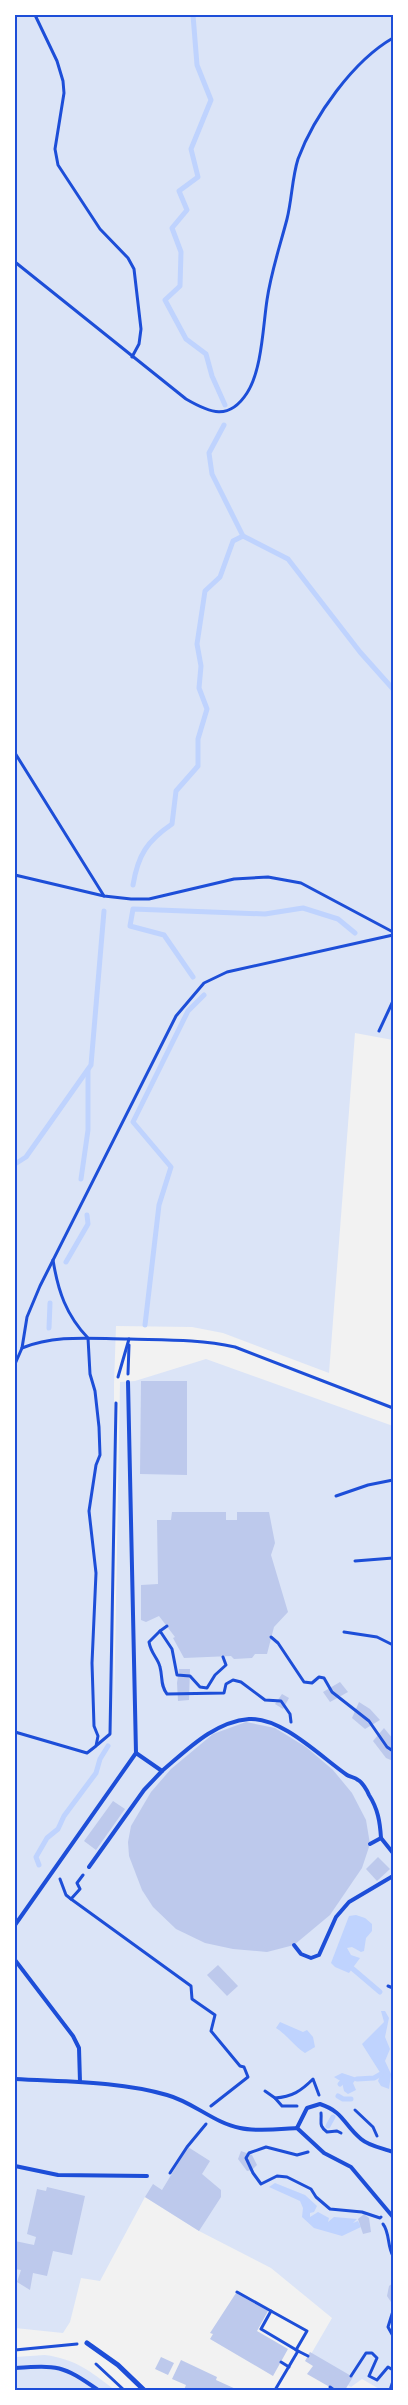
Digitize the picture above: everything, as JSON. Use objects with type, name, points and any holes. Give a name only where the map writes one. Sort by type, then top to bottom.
[{"type":"street","points":[[87,2342],[118,2365],[144,2390]]},
{"type":"lane","points":[[15,1925],[136,1753],[128,1382]]},
{"type":"lane","points":[[89,1866],[144,1790],[162,1771],[205,1735],[229,1723],[251,1719],[271,1723],[326,1758],[348,1776],[358,1780],[369,1794],[379,1816],[381,1838],[393,1853]]},
{"type":"lane","points":[[136,1753],[162,1771]]},
{"type":"lane","points":[[370,1844],[381,1838]]},
{"type":"lane","points":[[294,1945],[302,1954],[311,1958],[319,1956],[336,1916],[348,1902],[393,1876]]},
{"type":"lane","points":[[15,1960],[73,2036],[78,2048],[80,2082]]},
{"type":"lane","points":[[15,2079],[80,2082],[168,2095],[239,2128],[271,2130],[297,2128],[324,2153],[351,2167],[393,2217]]},
{"type":"lane","points":[[297,2128],[307,2108],[320,2104],[338,2112],[367,2143],[393,2152]]},
{"type":"lane","points":[[15,2166],[58,2175],[147,2176]]},
{"type":"lane","points":[[15,2368],[59,2367],[74,2374],[98,2390]]},
{"type":"path","points":[[34,15],[57,61],[64,82],[55,149],[58,166],[100,229],[128,258],[134,269],[141,329],[139,344],[132,357]]},
{"type":"path","points":[[15,262],[186,399],[212,412],[228,411],[247,394],[256,370],[270,283],[290,209],[298,158],[323,112],[348,76],[371,53],[393,38]]},
{"type":"path","points":[[15,753],[104,896]]},
{"type":"path","points":[[15,875],[104,896],[149,899],[234,878],[268,877],[302,883],[393,934]]},
{"type":"path","points":[[15,1364],[22,1348],[28,1317],[52,1260],[176,1016],[204,983],[227,972],[254,965],[393,934]]},
{"type":"path","points":[[379,1031],[393,1001]]},
{"type":"path","points":[[52,1260],[58,1287],[73,1323],[88,1338],[90,1374],[95,1391],[100,1436],[100,1454],[96,1465],[89,1512],[96,1573],[92,1663],[94,1726],[98,1736],[96,1746]]},
{"type":"path","points":[[22,1348],[53,1339],[192,1339],[236,1347],[393,1408]]},
{"type":"path","points":[[118,1380],[129,1339]]},
{"type":"path","points":[[128,1382],[129,1339]]},
{"type":"path","points":[[15,1732],[87,1753],[110,1734],[116,1397]]},
{"type":"path","points":[[336,1496],[368,1485],[393,1480]]},
{"type":"path","points":[[356,1561],[393,1558]]},
{"type":"path","points":[[167,1626],[149,1642],[151,1653],[160,1666],[161,1687],[167,1694],[219,1694],[224,1693],[226,1684],[233,1680],[241,1682],[265,1700],[281,1701],[290,1714],[292,1735]]},
{"type":"path","points":[[160,1631],[172,1649],[177,1674],[190,1676],[200,1687],[207,1688],[215,1675],[226,1665],[223,1657]]},
{"type":"path","points":[[344,1632],[377,1637],[393,1645]]},
{"type":"path","points":[[271,1637],[278,1643],[304,1682],[312,1684],[319,1677],[324,1678],[332,1692],[369,1721],[387,1747],[393,1751]]},
{"type":"path","points":[[53,1872],[59,1876],[66,1896],[191,1986],[192,1999],[215,2015],[211,2031],[240,2066],[244,2067],[248,2077],[205,2112]]},
{"type":"path","points":[[71,1899],[80,1889],[78,1883],[82,1876]]},
{"type":"path","points":[[388,1986],[393,1988]]},
{"type":"path","points":[[275,2098],[288,2097],[302,2090],[314,2079],[319,2092]]},
{"type":"path","points":[[264,2091],[275,2098],[282,2106],[301,2104],[307,2108]]},
{"type":"path","points":[[320,2104],[321,2127],[326,2132],[337,2131]]},
{"type":"path","points":[[354,2110],[373,2128],[385,2149]]},
{"type":"path","points":[[170,2174],[187,2147],[202,2130]]},
{"type":"path","points":[[316,2145],[308,2153],[297,2155],[266,2148],[249,2153],[246,2158],[261,2184],[277,2176],[287,2177],[311,2189],[316,2197],[330,2209],[362,2212],[380,2218],[387,2212]]},
{"type":"path","points":[[387,2228],[387,2242],[393,2256]]},
{"type":"path","points":[[237,2292],[307,2331],[276,2390]]},
{"type":"path","points":[[393,2310],[389,2317],[388,2327],[393,2336]]},
{"type":"path","points":[[271,2311],[261,2329],[308,2356]]},
{"type":"path","points":[[15,2350],[87,2342]]},
{"type":"path","points":[[351,2376],[366,2354],[372,2353],[377,2358],[369,2376],[377,2380],[388,2367],[393,2370]]},
{"type":"path","points":[[281,2362],[289,2366]]},
{"type":"path","points":[[390,2390],[393,2381]]},
{"type":"shaded area","points":[[15,15],[393,15],[393,1040],[355,1033],[329,1373],[223,1333],[192,1327],[116,1326],[114,1384],[114,1714],[120,1382],[135,1381],[206,1359],[393,1426],[393,2390],[381,2390],[362,2379],[351,2387],[307,2361],[332,2318],[271,2268],[199,2231],[145,2197],[100,2281],[81,2278],[70,2322],[63,2333],[15,2328]]},
{"type":"shaded area","points":[[45,2355],[74,2363],[115,2390],[15,2390],[15,2357]]},
{"type":"water","points":[[356,1915],[365,1918],[372,1924],[372,1931],[366,1938],[364,1951],[361,1952],[352,1947],[347,1948],[351,1955],[360,1958],[349,1973],[335,1967],[331,1963],[349,1916]]},
{"type":"water","points":[[381,2011],[385,2011],[389,2018],[385,2037],[390,2049],[385,2061],[391,2074],[389,2089],[381,2086],[378,2081],[381,2074],[362,2044],[384,2022]]},
{"type":"water","points":[[280,2022],[303,2032],[307,2030],[313,2037],[315,2047],[305,2053],[276,2028]]},
{"type":"water","points":[[342,2073],[357,2078],[353,2083],[356,2090],[348,2094],[344,2091],[342,2082],[334,2077]]},
{"type":"water","points":[[275,2183],[305,2195],[317,2206],[314,2212],[310,2213],[310,2217],[318,2212],[329,2218],[328,2222],[334,2217],[357,2219],[353,2223],[358,2221],[361,2227],[342,2236],[314,2228],[302,2217],[303,2208],[300,2201],[269,2187]]},
{"type":"building","points":[[141,1381],[187,1381],[187,1475],[140,1474]]},
{"type":"building","points":[[172,1512],[226,1512],[226,1520],[237,1520],[237,1512],[269,1512],[275,1543],[271,1555],[288,1612],[274,1627],[267,1654],[255,1654],[252,1658],[234,1659],[231,1656],[184,1658],[173,1638],[175,1637],[159,1616],[146,1622],[141,1620],[141,1585],[158,1584],[157,1520],[171,1520]]},
{"type":"building","points":[[179,1669],[190,1669],[189,1700],[178,1701],[177,1683]]},
{"type":"building","points":[[340,1682],[348,1692],[330,1702],[323,1692]]},
{"type":"building","points":[[282,1694],[289,1698],[283,1709],[275,1704]]},
{"type":"building","points":[[359,1702],[370,1709],[380,1720],[365,1729],[352,1718]]},
{"type":"building","points":[[246,1722],[275,1728],[306,1747],[333,1770],[352,1793],[366,1820],[370,1844],[362,1868],[330,1915],[294,1945],[267,1952],[233,1949],[205,1943],[176,1929],[153,1907],[142,1890],[129,1856],[128,1842],[131,1826],[151,1792],[171,1769],[213,1734]]},
{"type":"building","points":[[384,1728],[393,1739],[393,1761],[386,1758],[373,1741]]},
{"type":"building","points":[[113,1801],[125,1809],[96,1850],[84,1841]]},
{"type":"building","points":[[378,1857],[390,1869],[377,1881],[366,1869]]},
{"type":"building","points":[[218,1965],[238,1986],[227,1996],[207,1975]]},
{"type":"building","points":[[188,2147],[210,2161],[202,2174],[221,2190],[221,2197],[199,2231],[145,2197],[153,2184],[162,2190]]},
{"type":"building","points":[[241,2151],[252,2155],[257,2165],[252,2170],[247,2171],[238,2159]]},
{"type":"building","points":[[47,2187],[85,2196],[72,2255],[53,2251],[47,2276],[33,2273],[30,2290],[17,2282],[21,2270],[15,2269],[15,2241],[34,2245],[36,2237],[27,2234],[37,2189],[46,2191]]},
{"type":"building","points":[[364,2214],[369,2218],[371,2232],[363,2234],[358,2219]]},
{"type":"building","points":[[393,2283],[393,2305],[387,2296],[389,2286]]},
{"type":"building","points":[[236,2293],[268,2311],[257,2331],[288,2349],[273,2376],[210,2339],[213,2334],[210,2333]]},
{"type":"building","points":[[310,2352],[353,2377],[345,2390],[335,2390],[307,2374],[313,2366],[305,2361]]},
{"type":"building","points":[[161,2357],[174,2363],[168,2375],[155,2369]]},
{"type":"building","points":[[181,2360],[217,2377],[216,2380],[238,2390],[184,2390],[186,2385],[172,2379]]},
{"type":"waterway","points":[[193,15],[197,65],[211,100],[191,149],[198,177],[179,191],[187,210],[172,228],[181,252],[180,286],[165,300],[186,339],[206,354],[212,376],[225,405]]},
{"type":"waterway","points":[[224,425],[209,453],[212,474],[243,536],[288,559],[360,652],[393,689]]},
{"type":"waterway","points":[[133,885],[138,865],[145,850],[156,836],[172,824],[176,791],[198,766],[198,739],[207,709],[199,688],[201,666],[197,644],[205,591],[220,577],[233,541],[243,536]]},
{"type":"waterway","points":[[193,977],[164,935],[130,926],[133,909],[265,914],[303,908],[338,919],[355,933]]},
{"type":"waterway","points":[[15,1164],[26,1157],[91,1065],[104,911]]},
{"type":"waterway","points":[[145,1325],[159,1205],[171,1167],[133,1122],[188,1011],[204,995]]},
{"type":"waterway","points":[[81,1179],[88,1130],[88,1070]]},
{"type":"waterway","points":[[66,1262],[88,1224],[87,1215]]},
{"type":"waterway","points":[[49,1328],[50,1303]]},
{"type":"waterway","points":[[39,1865],[36,1857],[47,1838],[58,1829],[64,1816],[96,1773],[100,1759],[108,1746]]},
{"type":"waterway","points":[[353,1969],[380,1992]]},
{"type":"waterway","points":[[357,2079],[374,2078],[381,2074]]},
{"type":"waterway","points":[[338,2096],[343,2099],[351,2099]]},
{"type":"waterway","points":[[328,2126],[333,2117]]}]
